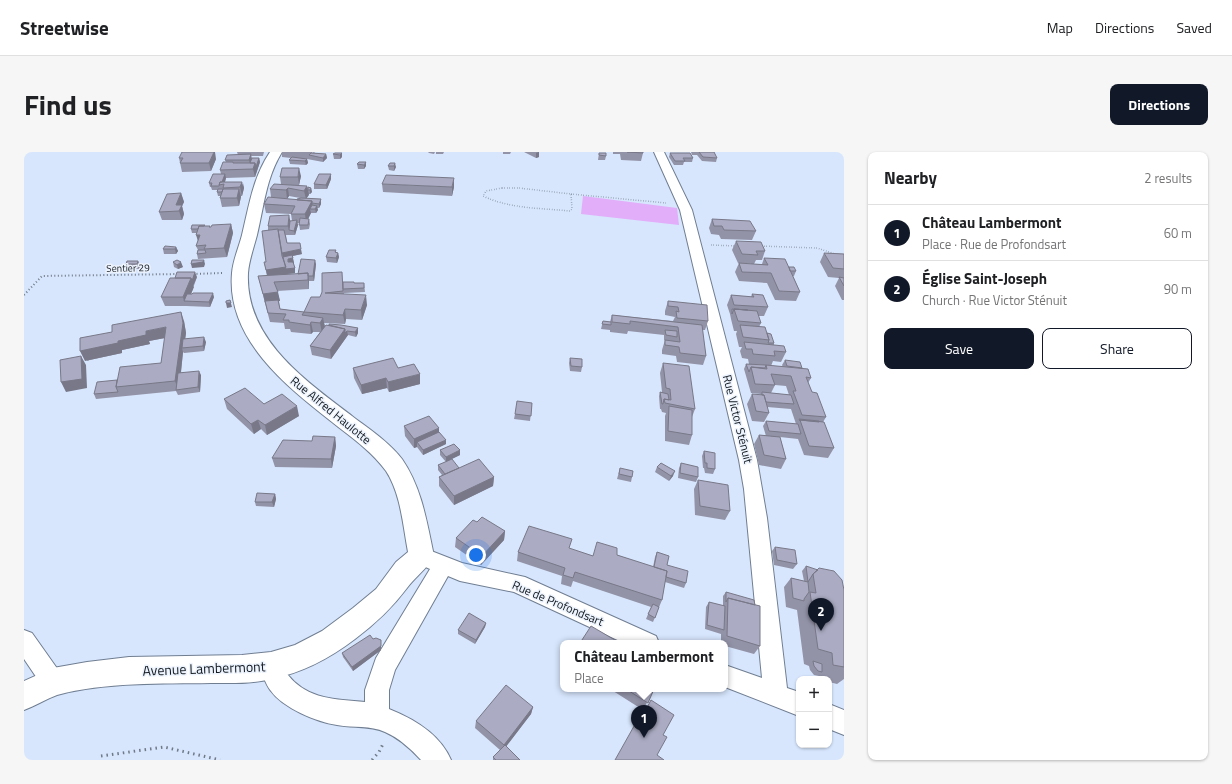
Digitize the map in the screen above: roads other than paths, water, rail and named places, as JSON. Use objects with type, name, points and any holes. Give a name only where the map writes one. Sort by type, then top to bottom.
[{"type":"street","name":"Rue Alfred Haulotte","points":[[276,152],[264,173],[240,273],[241,295],[244,310],[255,332],[268,352],[297,384],[384,453],[399,473],[432,560]]},
{"type":"street","name":"Rue Victor Sténuit","points":[[659,152],[684,204],[748,460],[756,498],[770,652],[776,694]]},
{"type":"street","points":[[377,716],[377,690],[384,666],[432,560]]},
{"type":"street","name":"Rue de Profondsart","points":[[432,560],[460,572],[517,583],[641,640]]},
{"type":"street","name":"Avenue Lambermont","points":[[24,696],[53,682],[87,676],[129,671],[242,669],[271,666],[300,657],[326,644],[363,617],[385,597],[405,570],[432,560]]},
{"type":"street","points":[[24,640],[53,682]]},
{"type":"street","points":[[271,666],[280,684],[294,695],[315,706],[336,712],[377,716],[406,728],[418,737],[438,760]]},
{"type":"street","points":[[728,677],[796,703]]},
{"type":"street","points":[[832,717],[844,723]]},
{"type":"place","name":"Église Saint-Joseph","points":[[821,631]]},
{"type":"place","name":"Château Lambermont","points":[[644,738]]}]
